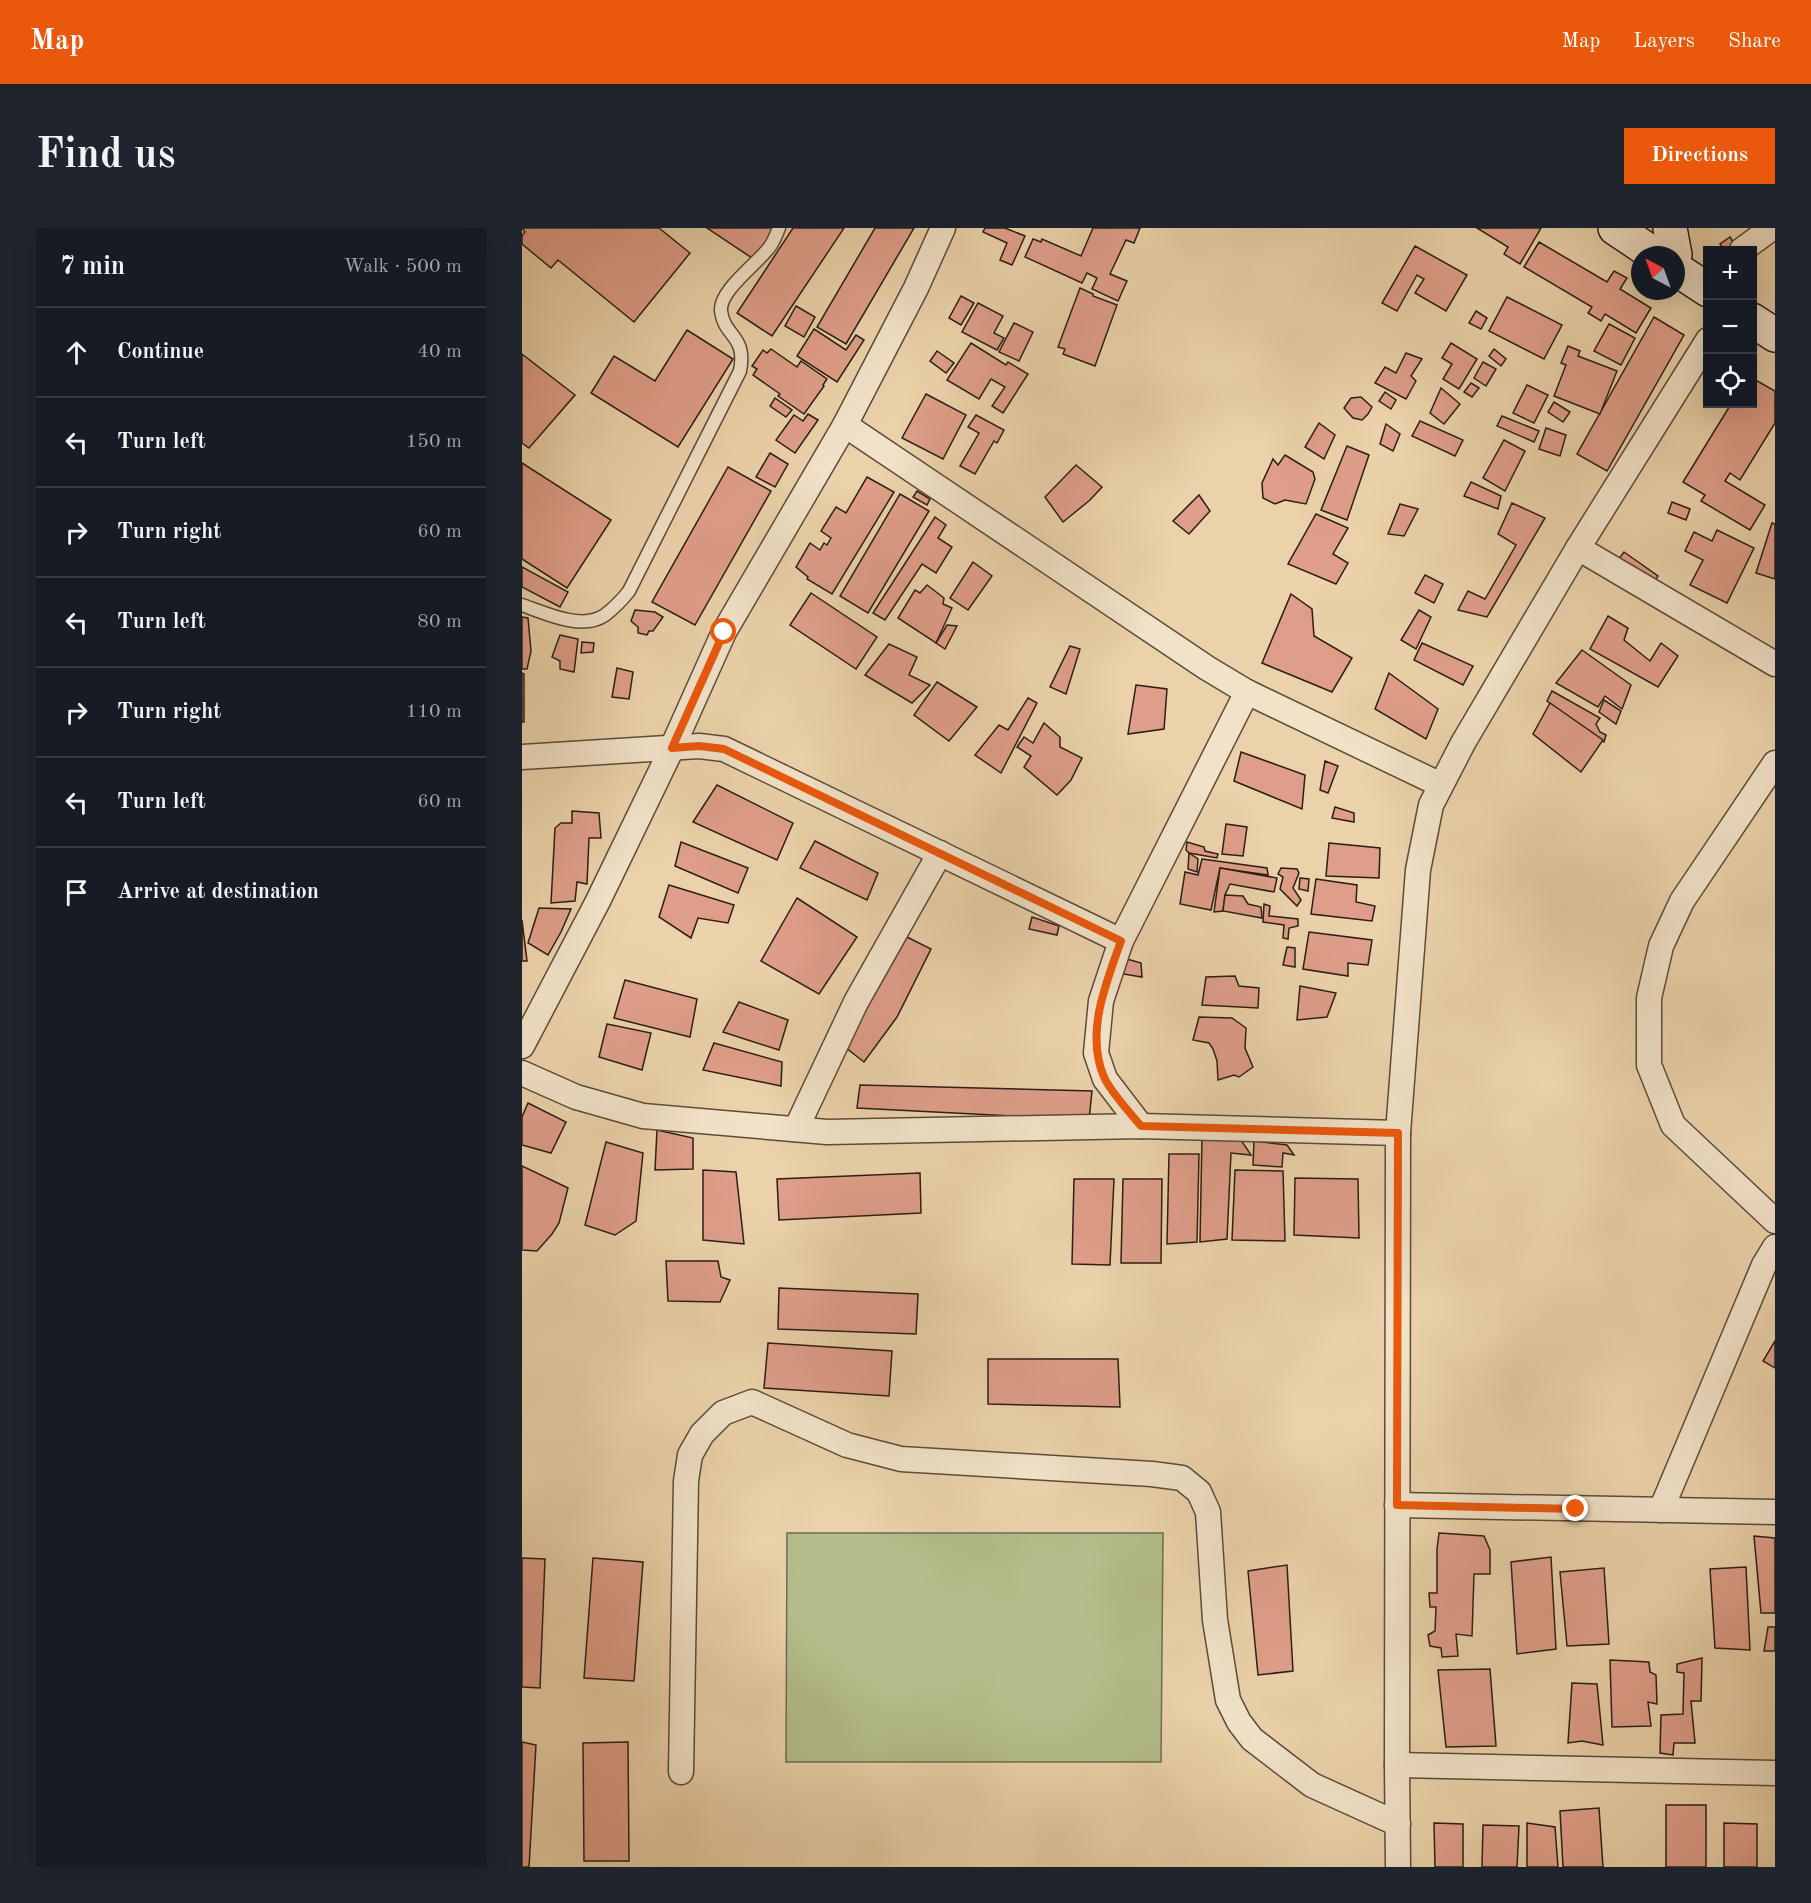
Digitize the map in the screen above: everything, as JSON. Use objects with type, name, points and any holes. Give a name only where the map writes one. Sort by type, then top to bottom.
[{"type":"main road","points":[[1615,228],[1645,246]]},
{"type":"main road","points":[[1670,228],[1676,246]]},
{"type":"main road","points":[[1757,323],[1775,335]]},
{"type":"street","points":[[522,1046],[530,1017],[598,901],[672,748],[724,632],[845,425],[916,288],[943,228]]},
{"type":"street","points":[[1747,246],[1772,228]]},
{"type":"street","points":[[1398,1867],[1398,1133],[1418,870],[1431,805],[1463,742],[1578,548],[1703,346]]},
{"type":"street","points":[[845,425],[1207,668],[1247,692],[1441,784]]},
{"type":"street","points":[[1578,548],[1775,664]]},
{"type":"street","points":[[1141,1126],[1105,1079],[1096,1053],[1101,1001],[1121,941],[1247,692]]},
{"type":"street","points":[[522,757],[699,746],[724,749],[1121,941]]},
{"type":"street","points":[[1775,763],[1682,901],[1661,946],[1649,998],[1649,1065],[1673,1125],[1775,1221]]},
{"type":"street","points":[[796,1129],[856,1002],[940,853]]},
{"type":"street","points":[[522,1073],[576,1097],[643,1116],[827,1132],[1141,1126],[1398,1133]]},
{"type":"street","points":[[1661,1510],[1764,1265],[1775,1247]]},
{"type":"street","points":[[681,1773],[686,1481],[690,1455],[702,1434],[723,1413],[752,1402],[847,1444],[902,1459],[1152,1474],[1182,1478],[1199,1492],[1208,1512],[1215,1620],[1228,1700],[1239,1722],[1252,1740],[1312,1785],[1398,1824]]},
{"type":"street","points":[[1397,1505],[1775,1512]]},
{"type":"street","points":[[1397,1765],[1775,1773]]},
{"type":"lane","points":[[522,605],[568,621],[593,621],[603,616],[629,591],[740,371],[742,350],[723,321],[721,308],[732,286],[771,246],[779,228]]},
{"type":"green space","points":[[787,1533],[1163,1533],[1161,1762],[786,1762]]},
{"type":"building","points":[[522,228],[659,228],[690,253],[634,322],[558,260],[551,268],[522,244],[522,236],[525,232]]},
{"type":"building","points":[[707,228],[777,228],[755,260]]},
{"type":"building","points":[[793,228],[844,228],[772,336],[737,313]]},
{"type":"building","points":[[875,228],[914,228],[846,344],[817,327]]},
{"type":"building","points":[[985,228],[1005,228],[1025,236],[1012,265],[1000,260],[1007,243],[983,232]]},
{"type":"building","points":[[1093,228],[1140,228],[1134,243],[1126,240],[1110,274],[1127,281],[1118,301],[1092,289],[1097,278],[1087,273],[1082,283],[1025,257],[1033,239],[1041,242],[1042,239],[1081,256]]},
{"type":"building","points":[[1477,228],[1541,228],[1520,264],[1504,254],[1508,247]]},
{"type":"building","points":[[1730,237],[1735,246],[1722,246],[1720,244]]},
{"type":"building","points":[[1539,242],[1607,282],[1614,271],[1627,278],[1620,289],[1631,296],[1631,300],[1638,300],[1651,308],[1636,333],[1605,314],[1601,321],[1588,313],[1592,307],[1524,267]]},
{"type":"building","points":[[1415,246],[1467,275],[1446,311],[1415,293],[1424,279],[1417,275],[1397,311],[1382,303]]},
{"type":"building","points":[[1080,288],[1093,296],[1117,305],[1095,366],[1063,354],[1065,349],[1058,347]]},
{"type":"building","points":[[961,296],[974,303],[961,325],[949,318]]},
{"type":"building","points":[[1507,297],[1562,325],[1544,359],[1489,331]]},
{"type":"building","points":[[978,303],[1003,316],[994,333],[1004,338],[997,350],[962,332]]},
{"type":"building","points":[[796,306],[815,317],[804,337],[785,326]]},
{"type":"building","points":[[1476,311],[1487,318],[1481,329],[1469,323]]},
{"type":"building","points":[[1654,317],[1684,335],[1607,471],[1577,454]]},
{"type":"building","points":[[1014,323],[1033,332],[1019,361],[999,352]]},
{"type":"building","points":[[1609,324],[1635,338],[1621,365],[1594,351]]},
{"type":"building","points":[[814,329],[846,350],[856,335],[864,340],[837,382],[797,356]]},
{"type":"building","points":[[687,330],[733,359],[678,447],[591,393],[614,356],[655,381]]},
{"type":"building","points":[[971,343],[1006,365],[1008,362],[1028,374],[1003,413],[992,406],[1005,387],[991,379],[979,399],[947,380]]},
{"type":"building","points":[[1451,343],[1477,359],[1459,389],[1443,379],[1452,364],[1442,358]]},
{"type":"building","points":[[1568,346],[1580,351],[1578,356],[1617,371],[1600,414],[1554,396],[1566,365],[1561,363]]},
{"type":"building","points":[[771,349],[797,367],[801,361],[827,379],[804,414],[753,375],[757,369],[752,366],[763,350],[767,353]]},
{"type":"building","points":[[1494,349],[1506,359],[1501,366],[1489,356]]},
{"type":"building","points":[[937,351],[954,363],[946,373],[930,361]]},
{"type":"building","points":[[1406,353],[1422,359],[1411,376],[1416,381],[1406,399],[1375,383],[1385,367],[1396,373]]},
{"type":"building","points":[[522,354],[575,395],[529,448],[522,443]]},
{"type":"building","points":[[1483,362],[1496,369],[1486,386],[1474,378]]},
{"type":"building","points":[[1757,381],[1775,391],[1775,423],[1740,480],[1730,473],[1725,481],[1765,505],[1750,530],[1701,501],[1705,495],[1683,482],[1729,408],[1757,408]]},
{"type":"building","points":[[1471,383],[1479,388],[1472,397],[1464,392]]},
{"type":"building","points":[[1527,385],[1548,395],[1534,423],[1513,413]]},
{"type":"building","points":[[1441,388],[1460,404],[1444,424],[1430,413]]},
{"type":"building","points":[[1385,392],[1396,400],[1391,409],[1379,401]]},
{"type":"building","points":[[926,394],[966,415],[943,459],[902,438]]},
{"type":"building","points":[[1361,397],[1372,407],[1362,420],[1353,418],[1344,408],[1351,398]]},
{"type":"building","points":[[775,398],[792,410],[786,417],[770,406]]},
{"type":"building","points":[[1554,402],[1570,412],[1563,422],[1548,412]]},
{"type":"building","points":[[808,414],[818,420],[795,453],[776,440],[794,415],[803,421]]},
{"type":"building","points":[[976,415],[1004,430],[997,443],[994,441],[975,474],[960,466],[979,433],[968,427]]},
{"type":"building","points":[[1502,416],[1539,431],[1534,442],[1497,426]]},
{"type":"building","points":[[1420,421],[1463,440],[1455,456],[1412,436]]},
{"type":"building","points":[[1319,423],[1335,435],[1324,459],[1305,447]]},
{"type":"building","points":[[1386,424],[1400,434],[1393,451],[1380,444]]},
{"type":"building","points":[[1546,428],[1566,435],[1560,456],[1539,449]]},
{"type":"building","points":[[1504,440],[1525,451],[1505,491],[1483,478]]},
{"type":"building","points":[[1347,446],[1369,455],[1347,520],[1321,510]]},
{"type":"building","points":[[770,453],[788,464],[775,487],[756,477]]},
{"type":"building","points":[[1285,455],[1313,472],[1315,479],[1306,504],[1285,500],[1275,504],[1263,498],[1262,483],[1273,459],[1278,465]]},
{"type":"building","points":[[522,463],[611,520],[567,588],[522,559]]},
{"type":"building","points":[[1076,465],[1102,487],[1063,522],[1045,497]]},
{"type":"building","points":[[728,467],[771,491],[695,625],[652,602]]},
{"type":"building","points":[[867,477],[894,492],[832,594],[807,579],[808,577],[796,567],[810,543],[820,550],[824,543],[827,545],[831,538],[821,531],[836,507],[846,513]]},
{"type":"building","points":[[1471,482],[1501,496],[1498,509],[1464,496]]},
{"type":"building","points":[[917,491],[930,499],[927,505],[913,497]]},
{"type":"building","points":[[900,494],[929,511],[868,613],[840,596]]},
{"type":"building","points":[[1199,495],[1210,511],[1189,534],[1173,521]]},
{"type":"building","points":[[1672,502],[1690,509],[1686,520],[1668,513]]},
{"type":"building","points":[[1512,503],[1545,518],[1487,617],[1458,610],[1468,591],[1485,599],[1516,545],[1498,534]]},
{"type":"building","points":[[1400,504],[1418,509],[1404,536],[1388,534]]},
{"type":"building","points":[[1316,514],[1348,528],[1333,554],[1348,563],[1336,584],[1288,564]]},
{"type":"building","points":[[935,517],[946,525],[938,538],[952,547],[936,573],[922,564],[885,620],[873,613]]},
{"type":"building","points":[[1772,523],[1775,524],[1775,579],[1756,573]]},
{"type":"building","points":[[1717,530],[1754,548],[1727,603],[1690,585],[1703,560],[1685,551],[1694,532],[1712,541]]},
{"type":"building","points":[[1624,552],[1658,576],[1652,585],[1618,560]]},
{"type":"building","points":[[973,562],[992,576],[968,610],[950,598]]},
{"type":"building","points":[[522,567],[568,592],[560,607],[522,587]]},
{"type":"building","points":[[1425,575],[1443,584],[1434,603],[1415,593]]},
{"type":"building","points":[[927,585],[944,598],[943,604],[952,608],[936,643],[898,618],[915,590],[920,593]]},
{"type":"building","points":[[811,593],[877,637],[856,669],[790,625]]},
{"type":"building","points":[[1291,594],[1312,609],[1314,636],[1352,658],[1332,692],[1262,663]]},
{"type":"building","points":[[635,610],[655,612],[663,617],[653,631],[649,631],[647,635],[638,633],[638,627],[631,621]]},
{"type":"building","points":[[1419,610],[1431,617],[1416,649],[1401,640]]},
{"type":"building","points":[[1608,616],[1628,628],[1624,640],[1650,661],[1661,643],[1678,656],[1658,687],[1590,649]]},
{"type":"building","points":[[522,617],[528,618],[531,651],[527,669],[522,669]]},
{"type":"building","points":[[947,625],[957,626],[945,649],[936,643]]},
{"type":"building","points":[[560,635],[578,639],[574,672],[560,669],[560,661],[552,657]]},
{"type":"building","points":[[582,642],[594,643],[593,652],[581,653]]},
{"type":"building","points":[[1422,643],[1473,666],[1463,685],[1414,660]]},
{"type":"building","points":[[889,644],[917,657],[909,675],[930,685],[912,703],[865,675]]},
{"type":"building","points":[[1070,646],[1080,649],[1066,694],[1050,687]]},
{"type":"building","points":[[1582,650],[1631,685],[1622,709],[1605,696],[1598,707],[1556,683]]},
{"type":"building","points":[[617,668],[633,672],[629,699],[612,697]]},
{"type":"building","points":[[522,673],[524,674],[524,722],[522,722]]},
{"type":"building","points":[[1389,673],[1438,709],[1426,739],[1375,709]]},
{"type":"building","points":[[937,682],[977,707],[949,741],[914,715]]},
{"type":"building","points":[[1136,685],[1167,689],[1164,729],[1128,734]]},
{"type":"building","points":[[1552,691],[1600,718],[1596,724],[1600,732],[1606,735],[1604,742],[1547,701]]},
{"type":"building","points":[[1028,698],[1037,703],[1001,773],[975,755],[999,725],[1008,730]]},
{"type":"building","points":[[1604,700],[1621,711],[1616,724],[1599,712]]},
{"type":"building","points":[[1550,703],[1603,740],[1581,772],[1533,734]]},
{"type":"building","points":[[1044,723],[1060,737],[1060,747],[1082,758],[1071,780],[1057,795],[1024,767],[1031,756],[1017,747],[1024,737],[1033,743]]},
{"type":"building","points":[[1241,752],[1305,775],[1302,809],[1234,781]]},
{"type":"building","points":[[1325,761],[1338,766],[1328,793],[1320,790]]},
{"type":"building","points":[[717,785],[793,823],[777,860],[693,822]]},
{"type":"building","points":[[1335,807],[1354,813],[1354,822],[1332,818]]},
{"type":"building","points":[[572,811],[599,813],[601,838],[589,838],[587,884],[577,882],[575,901],[551,903],[555,828],[561,823],[572,823]]},
{"type":"building","points":[[1226,824],[1247,827],[1243,856],[1222,854]]},
{"type":"building","points":[[815,841],[878,873],[867,900],[800,868]]},
{"type":"building","points":[[681,842],[748,868],[738,893],[675,866]]},
{"type":"building","points":[[1187,842],[1204,847],[1205,851],[1218,854],[1217,858],[1189,853],[1186,850]]},
{"type":"building","points":[[1329,843],[1380,848],[1379,878],[1326,876]]},
{"type":"building","points":[[1189,853],[1198,859],[1197,872],[1188,869]]},
{"type":"building","points":[[1202,859],[1267,868],[1268,875],[1220,868],[1211,910],[1180,904],[1185,872],[1198,875]]},
{"type":"building","points":[[1220,868],[1277,878],[1274,892],[1230,884],[1225,895],[1223,911],[1214,912]]},
{"type":"building","points":[[1281,868],[1297,869],[1299,873],[1293,888],[1301,900],[1297,906],[1280,889],[1283,877],[1278,874]]},
{"type":"building","points":[[1300,878],[1309,879],[1308,891],[1299,889]]},
{"type":"building","points":[[1316,879],[1357,885],[1356,902],[1375,906],[1372,921],[1311,914]]},
{"type":"building","points":[[669,885],[734,905],[728,923],[698,918],[691,938],[659,917]]},
{"type":"building","points":[[1225,895],[1243,896],[1248,904],[1261,907],[1262,918],[1223,911]]},
{"type":"building","points":[[797,898],[857,937],[819,994],[761,961]]},
{"type":"building","points":[[1264,904],[1270,906],[1269,916],[1298,919],[1298,926],[1289,928],[1288,939],[1283,938],[1284,925],[1263,922]]},
{"type":"building","points":[[539,908],[571,909],[548,955],[528,943]]},
{"type":"building","points":[[1032,917],[1059,926],[1057,935],[1029,929]]},
{"type":"building","points":[[522,920],[527,961],[522,961]]},
{"type":"building","points":[[1309,932],[1372,940],[1368,965],[1348,963],[1348,976],[1303,969]]},
{"type":"building","points":[[907,937],[931,949],[897,1017],[864,1062],[845,1047]]},
{"type":"building","points":[[1287,947],[1295,948],[1295,967],[1283,965]]},
{"type":"building","points":[[1127,959],[1141,963],[1142,977],[1123,974]]},
{"type":"building","points":[[1235,976],[1239,986],[1259,988],[1258,1008],[1202,1005],[1206,977]]},
{"type":"building","points":[[625,980],[697,999],[690,1037],[614,1018]]},
{"type":"building","points":[[1300,986],[1336,993],[1327,1017],[1297,1020]]},
{"type":"building","points":[[739,1002],[788,1020],[779,1050],[723,1032]]},
{"type":"building","points":[[1199,1017],[1232,1018],[1246,1028],[1245,1048],[1253,1067],[1239,1077],[1234,1075],[1218,1080],[1217,1061],[1213,1049],[1209,1043],[1193,1040]]},
{"type":"building","points":[[607,1024],[651,1033],[642,1070],[599,1057]]},
{"type":"building","points":[[714,1043],[782,1062],[781,1086],[703,1070]]},
{"type":"building","points":[[860,1085],[1092,1091],[1089,1120],[857,1108]]},
{"type":"building","points":[[528,1103],[566,1122],[551,1153],[522,1145],[522,1117]]},
{"type":"building","points":[[657,1130],[693,1138],[693,1169],[655,1170]]},
{"type":"building","points":[[1202,1137],[1241,1140],[1251,1155],[1231,1153],[1227,1239],[1200,1242]]},
{"type":"building","points":[[1254,1141],[1287,1145],[1294,1155],[1283,1153],[1282,1167],[1253,1165]]},
{"type":"building","points":[[606,1142],[643,1153],[636,1221],[615,1235],[585,1225]]},
{"type":"building","points":[[1169,1154],[1199,1154],[1197,1242],[1167,1244]]},
{"type":"building","points":[[522,1166],[568,1188],[559,1223],[537,1251],[522,1250]]},
{"type":"building","points":[[703,1170],[736,1172],[744,1244],[703,1240]]},
{"type":"building","points":[[1235,1170],[1283,1171],[1285,1241],[1232,1240]]},
{"type":"building","points":[[920,1173],[921,1213],[779,1220],[777,1179]]},
{"type":"building","points":[[1295,1178],[1358,1179],[1359,1238],[1294,1235]]},
{"type":"building","points":[[1074,1179],[1114,1179],[1110,1265],[1072,1264]]},
{"type":"building","points":[[1123,1179],[1162,1179],[1161,1263],[1121,1263]]},
{"type":"building","points":[[666,1261],[718,1261],[721,1277],[730,1280],[720,1302],[668,1301]]},
{"type":"building","points":[[779,1288],[918,1294],[916,1334],[778,1329]]},
{"type":"building","points":[[1775,1341],[1775,1368],[1763,1361]]},
{"type":"building","points":[[768,1343],[892,1351],[889,1396],[764,1388]]},
{"type":"building","points":[[988,1359],[1118,1359],[1120,1407],[988,1404]]},
{"type":"building","points":[[1439,1533],[1484,1536],[1490,1550],[1490,1574],[1474,1574],[1472,1636],[1456,1634],[1458,1656],[1442,1657],[1441,1648],[1430,1646],[1428,1635],[1435,1631],[1436,1607],[1430,1607],[1429,1593],[1437,1593]]},
{"type":"building","points":[[1754,1536],[1775,1538],[1775,1613],[1761,1613]]},
{"type":"building","points":[[1551,1557],[1556,1649],[1517,1654],[1511,1562]]},
{"type":"building","points":[[522,1558],[545,1559],[540,1688],[522,1687]]},
{"type":"building","points":[[593,1558],[643,1562],[634,1681],[584,1678]]},
{"type":"building","points":[[1287,1565],[1293,1671],[1258,1675],[1248,1571]]},
{"type":"building","points":[[1746,1567],[1750,1650],[1715,1648],[1710,1569]]},
{"type":"building","points":[[1604,1568],[1609,1644],[1567,1646],[1560,1572]]},
{"type":"building","points":[[1768,1627],[1775,1627],[1775,1651],[1764,1651]]},
{"type":"building","points":[[1702,1658],[1701,1701],[1691,1701],[1695,1743],[1674,1743],[1673,1755],[1660,1753],[1661,1715],[1683,1714],[1684,1673],[1677,1672],[1677,1664]]},
{"type":"building","points":[[1610,1660],[1649,1662],[1650,1672],[1656,1675],[1657,1704],[1648,1702],[1651,1726],[1612,1727]]},
{"type":"building","points":[[1490,1669],[1496,1746],[1446,1747],[1438,1670]]},
{"type":"building","points":[[1572,1683],[1597,1684],[1603,1745],[1582,1741],[1568,1743]]},
{"type":"building","points":[[522,1742],[536,1745],[529,1867],[522,1867]]},
{"type":"building","points":[[628,1742],[629,1861],[584,1861],[583,1743]]},
{"type":"building","points":[[1666,1805],[1706,1805],[1706,1867],[1666,1867]]},
{"type":"building","points":[[1599,1808],[1603,1867],[1563,1867],[1560,1811]]},
{"type":"building","points":[[1434,1823],[1463,1824],[1463,1867],[1435,1867]]},
{"type":"building","points":[[1527,1823],[1555,1827],[1558,1867],[1527,1867]]},
{"type":"building","points":[[1724,1823],[1757,1824],[1757,1867],[1724,1867]]},
{"type":"building","points":[[1483,1825],[1519,1826],[1517,1867],[1482,1867]]},
{"type":"route","points":[[724,632],[672,748],[699,746],[724,749],[1121,941],[1101,1001],[1096,1053],[1105,1079],[1141,1126],[1398,1133],[1397,1505],[1576,1509]]}]
